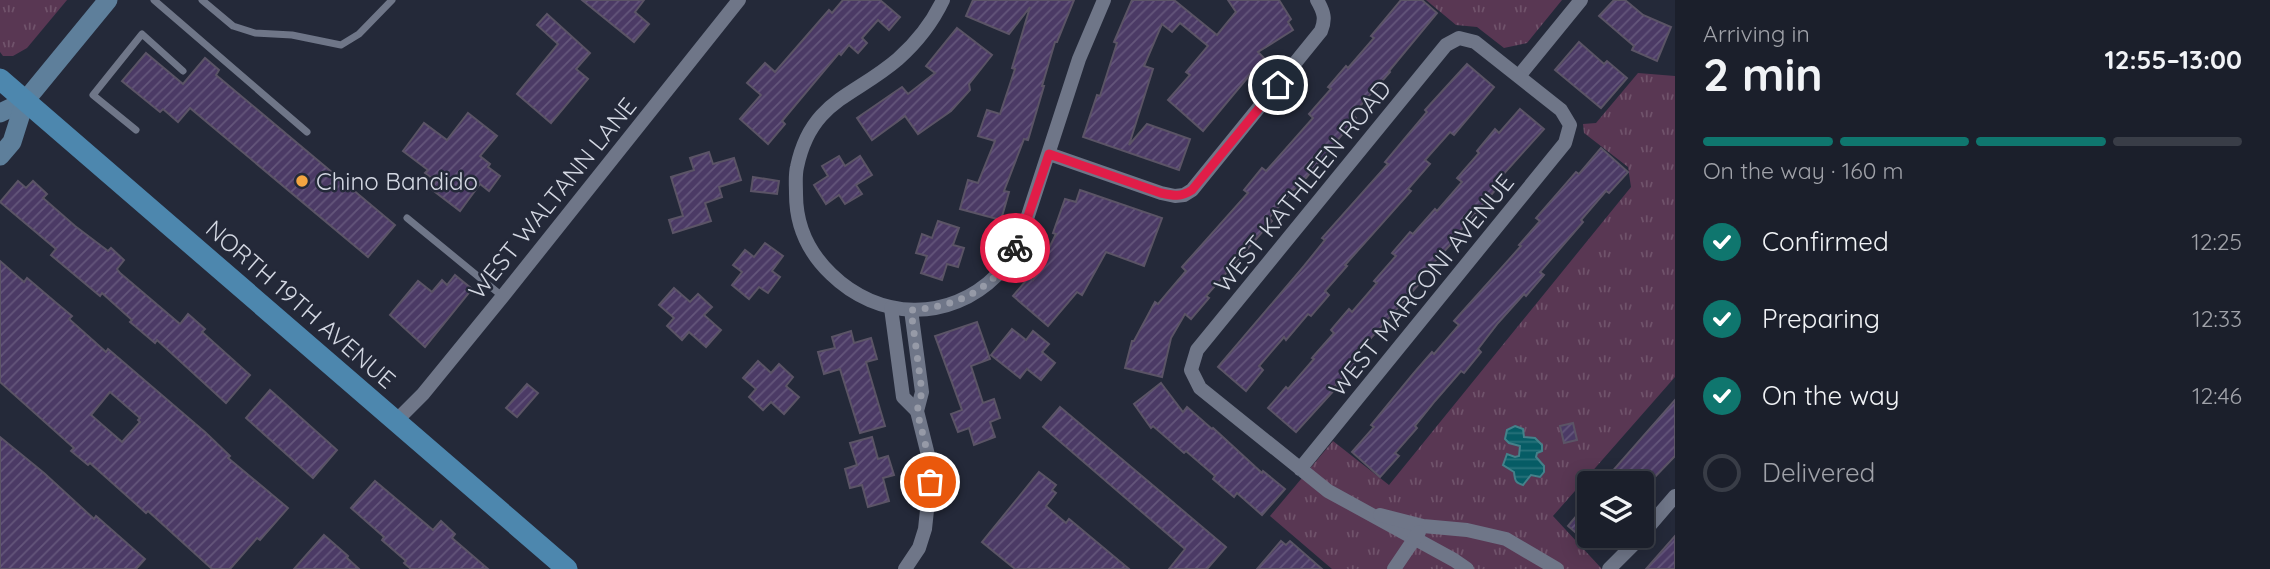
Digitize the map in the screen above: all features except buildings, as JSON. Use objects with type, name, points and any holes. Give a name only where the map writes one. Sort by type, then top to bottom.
[{"type":"main road","points":[[0,156],[12,142],[25,101],[108,0]]},
{"type":"main road","name":"NORTH 19TH AVENUE","points":[[0,79],[567,569]]},
{"type":"main road","points":[[0,113],[25,101]]},
{"type":"street","name":"WEST WALTANN LANE","points":[[396,421],[423,394],[503,296],[739,0]]},
{"type":"street","points":[[943,0],[928,26],[900,58],[849,91],[825,111],[804,141],[796,169],[796,208],[802,232],[817,259],[836,279],[857,295],[891,308],[936,308],[960,301],[984,286],[1012,254],[1022,234],[1079,60],[1104,0]]},
{"type":"street","points":[[1049,154],[1161,193],[1184,195],[1192,190],[1321,31],[1325,20],[1317,0]]},
{"type":"street","points":[[1519,76],[1581,0]]},
{"type":"street","name":"WEST KATHLEEN ROAD","points":[[1300,469],[1200,387],[1191,370],[1197,350],[1446,45],[1459,38],[1475,41],[1519,76]]},
{"type":"street","name":"WEST MARCONI AVENUE","points":[[1300,469],[1565,143],[1570,125],[1561,110],[1519,76]]},
{"type":"street","points":[[891,308],[903,397],[917,411]]},
{"type":"street","points":[[905,569],[919,548],[925,529],[930,482],[928,455],[917,411],[922,392],[911,310]]},
{"type":"street","points":[[1300,469],[1328,491],[1467,569]]},
{"type":"street","points":[[1609,569],[1675,496]]},
{"type":"street","points":[[1359,509],[1423,526],[1467,530],[1506,539],[1558,569]]},
{"type":"street","points":[[1394,569],[1423,526]]},
{"type":"lane","points":[[154,0],[307,132]]},
{"type":"lane","points":[[202,0],[233,26],[255,33],[292,35],[341,45],[359,34],[392,0]]},
{"type":"lane","points":[[136,130],[93,95],[142,34],[183,71]]},
{"type":"lane","points":[[407,218],[503,296]]},
{"type":"green space","points":[[0,0],[67,0],[27,48],[13,56],[3,56],[0,52]]},
{"type":"green space","points":[[1426,0],[1562,0],[1527,43],[1504,48],[1477,27],[1456,25]]},
{"type":"green space","points":[[1638,73],[1675,76],[1675,377],[1592,471],[1577,471],[1577,489],[1553,516],[1577,542],[1577,548],[1583,548],[1602,569],[1332,569],[1270,516],[1333,441],[1389,485],[1631,187],[1628,167],[1584,133],[1583,124],[1596,123]]},
{"type":"shaded area","points":[[1515,426],[1523,429],[1524,437],[1535,438],[1542,445],[1542,451],[1537,453],[1536,457],[1544,466],[1544,472],[1540,477],[1531,475],[1523,485],[1516,481],[1514,472],[1503,465],[1507,454],[1519,456],[1520,446],[1505,439],[1507,430]]},
{"type":"way so far","points":[[930,482],[928,455],[917,411],[922,392],[911,310],[936,308],[960,301],[984,286],[998,273],[1015,248]]},
{"type":"place","name":"Chino Bandido","points":[[302,181]]},
{"type":"route","points":[[1015,248],[1049,154],[1161,193],[1184,195],[1192,190],[1278,85]]}]
